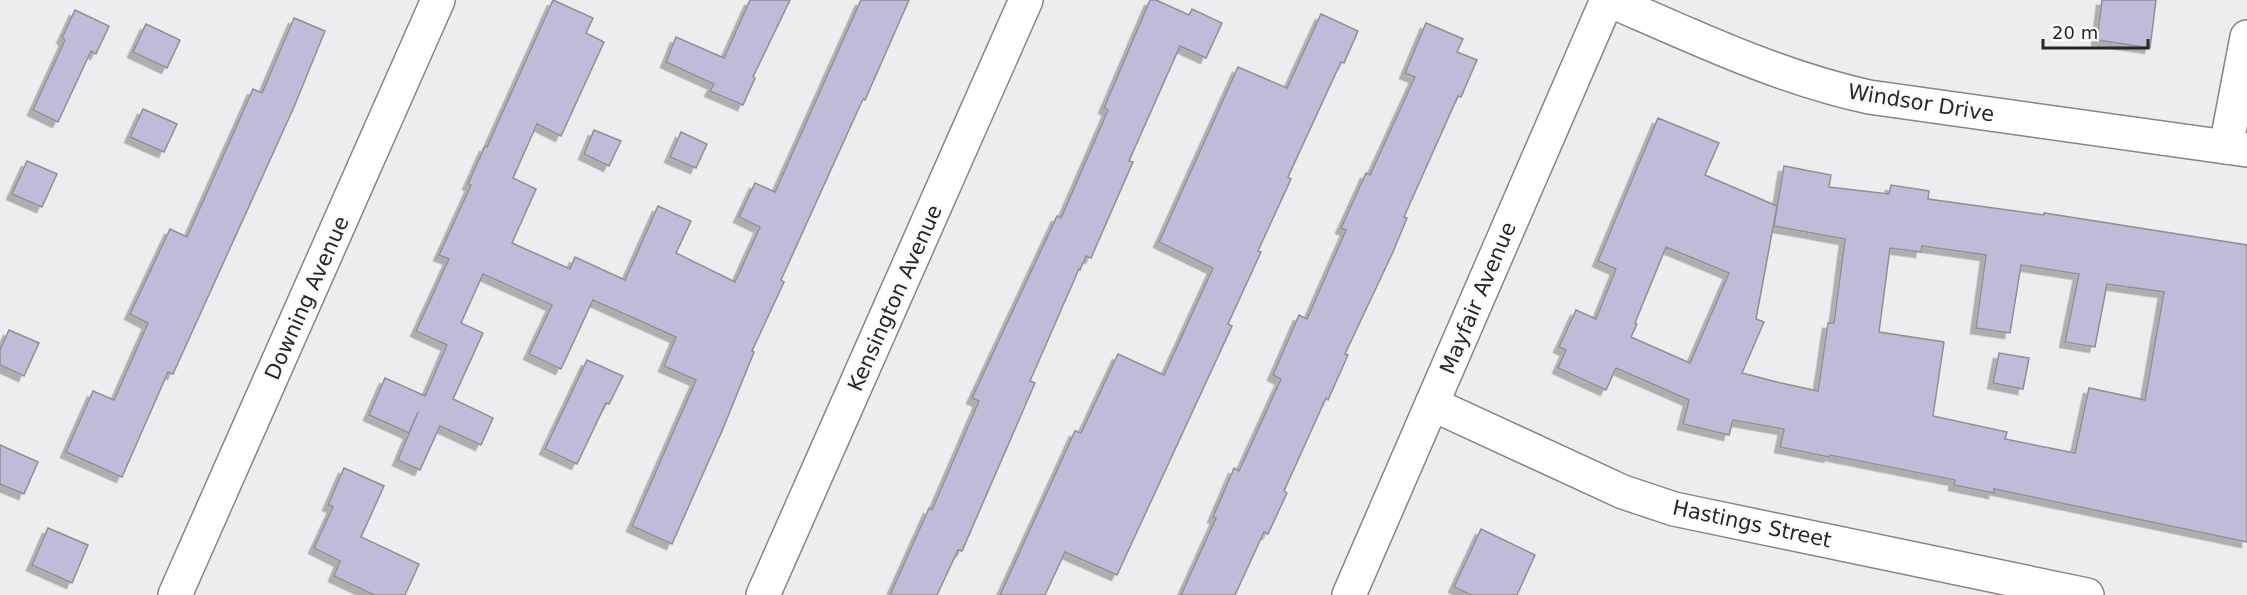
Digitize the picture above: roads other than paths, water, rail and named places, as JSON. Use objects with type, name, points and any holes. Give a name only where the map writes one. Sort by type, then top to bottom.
[{"type":"street","name":"Downing Avenue","points":[[175,595],[438,0]]},
{"type":"street","name":"Kensington Avenue","points":[[763,595],[1026,0]]},
{"type":"street","name":"Windsor Drive","points":[[1608,0],[1742,57],[1840,90],[1869,97],[2236,148]]},
{"type":"street","name":"Mayfair Avenue","points":[[1349,595],[1608,0]]},
{"type":"street","points":[[2236,148],[2247,37]]},
{"type":"street","name":"Hastings Street","points":[[1432,404],[1623,492],[1674,509],[2088,595]]}]
